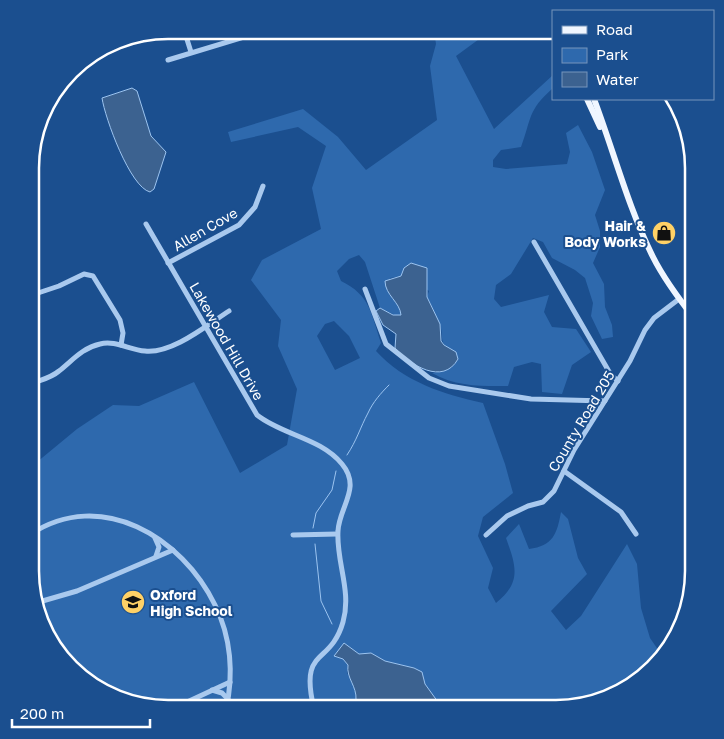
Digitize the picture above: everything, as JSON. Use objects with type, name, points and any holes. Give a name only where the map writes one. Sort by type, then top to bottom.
[{"type":"main road","points":[[587,100],[614,160]]},
{"type":"main road","points":[[594,100],[628,200],[653,258],[685,307]]},
{"type":"street","points":[[187,39],[191,52]]},
{"type":"street","points":[[168,60],[236,39]]},
{"type":"street","name":"Allen Cove","points":[[168,263],[239,225],[255,207],[263,186]]},
{"type":"street","name":"Lakewood Hill Drive","points":[[146,224],[257,415],[268,424],[327,450],[344,466],[351,487],[338,524],[337,534],[346,590],[345,614],[337,636],[316,659],[309,672],[308,688],[311,700]]},
{"type":"street","points":[[534,242],[611,375],[618,381]]},
{"type":"street","points":[[39,293],[59,286],[84,274],[93,276],[120,320],[123,333],[121,345]]},
{"type":"street","points":[[366,289],[386,344],[429,378],[449,386],[531,399],[605,401]]},
{"type":"street","name":"County Road 205","points":[[486,535],[518,510],[547,499],[618,381],[650,323],[679,299]]},
{"type":"street","points":[[39,380],[59,371],[81,352],[92,346],[103,343],[121,345],[142,351],[162,350],[229,311]]},
{"type":"street","points":[[564,471],[621,512],[636,534]]},
{"type":"street","points":[[39,529],[63,518],[92,515],[124,522],[155,537],[173,550],[196,574],[216,606],[228,641],[230,682],[228,700]]},
{"type":"street","points":[[293,535],[337,534]]},
{"type":"street","points":[[155,537],[159,547],[156,556]]},
{"type":"street","points":[[42,601],[77,591],[173,550]]},
{"type":"street","points":[[190,700],[230,682]]},
{"type":"street","points":[[211,690],[222,693],[228,700]]},
{"type":"green space","points":[[435,39],[479,39],[456,56],[494,129],[552,76],[552,89],[534,109],[521,147],[501,150],[493,160],[493,167],[506,169],[567,164],[570,152],[566,133],[578,125],[592,152],[605,190],[595,215],[600,231],[600,247],[593,263],[604,284],[605,307],[612,325],[613,337],[602,339],[591,316],[593,303],[585,278],[575,270],[552,258],[543,242],[533,238],[511,274],[496,285],[494,299],[501,307],[549,295],[544,312],[552,327],[576,329],[591,352],[572,365],[562,394],[542,392],[541,364],[532,362],[514,367],[508,386],[478,386],[450,381],[432,373],[440,372],[456,352],[443,343],[441,328],[427,297],[429,291],[403,272],[401,276],[390,278],[393,297],[402,315],[399,317],[380,308],[365,262],[359,255],[349,259],[337,271],[341,281],[358,292],[368,306],[381,343],[376,351],[387,362],[412,379],[439,391],[483,403],[505,464],[513,493],[483,517],[478,536],[493,568],[488,588],[496,603],[510,588],[513,581],[514,565],[506,538],[519,524],[529,549],[544,545],[549,542],[555,533],[561,512],[568,519],[578,558],[587,574],[551,611],[566,630],[581,616],[627,544],[637,564],[641,608],[650,638],[658,650],[635,674],[621,683],[589,696],[564,700],[437,700],[425,684],[421,672],[414,668],[385,661],[371,653],[359,654],[347,647],[343,659],[348,665],[347,673],[357,690],[356,700],[160,700],[135,696],[111,687],[83,668],[65,650],[56,636],[43,604],[39,579],[39,460],[77,429],[113,405],[139,406],[194,382],[240,473],[287,445],[297,389],[278,346],[281,320],[251,280],[262,260],[321,229],[312,188],[326,146],[298,127],[231,142],[228,132],[303,109],[338,137],[366,170],[437,120],[430,66],[436,44]],"holes":[[[334,321],[349,336],[360,358],[335,370],[317,336],[325,324]]]},
{"type":"water","points":[[132,88],[137,91],[151,136],[166,152],[154,189],[150,192],[142,187],[134,178],[127,165],[113,135],[102,98]]},
{"type":"water","points":[[411,263],[427,268],[427,297],[440,324],[441,341],[456,352],[458,359],[452,367],[444,371],[426,370],[409,361],[401,354],[395,348],[396,334],[383,325],[376,311],[380,308],[393,315],[401,315],[398,306],[387,290],[385,281],[401,276],[404,268]]},
{"type":"water","points":[[344,643],[359,654],[371,653],[385,661],[414,668],[422,672],[425,684],[437,700],[356,700],[348,665],[343,659],[334,656]]},
{"type":"waterway","points":[[347,455],[372,405],[389,385]]},
{"type":"waterway","points":[[313,528],[316,513],[332,490],[336,471]]},
{"type":"waterway","points":[[315,544],[321,601],[332,624]]},
{"type":"place","name":"Hair & Body Works","points":[[664,233]]},
{"type":"place","name":"Oxford High School","points":[[133,602]]}]
